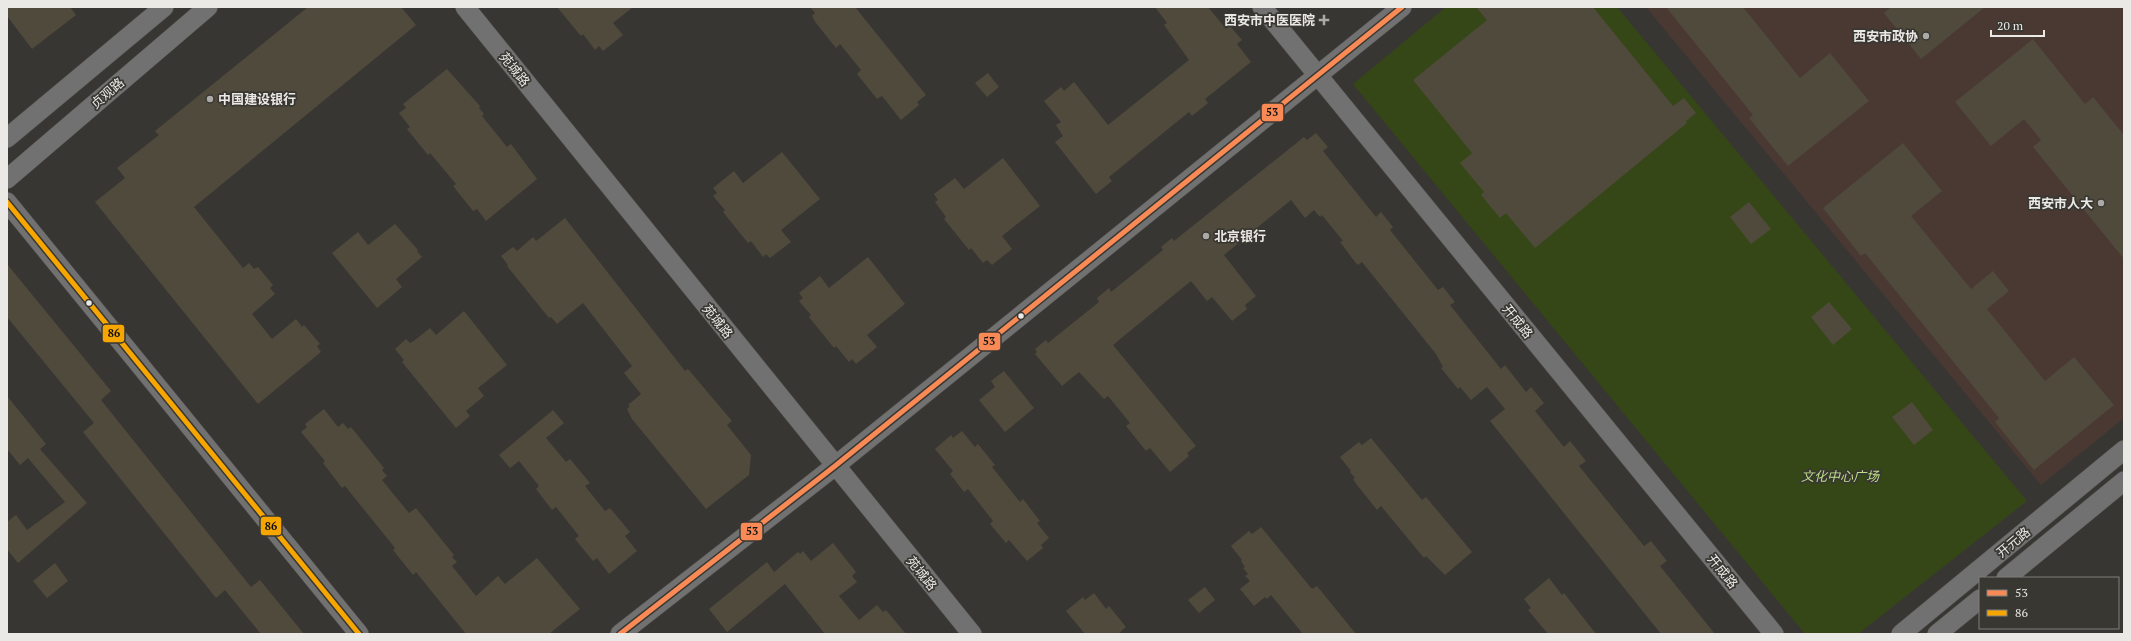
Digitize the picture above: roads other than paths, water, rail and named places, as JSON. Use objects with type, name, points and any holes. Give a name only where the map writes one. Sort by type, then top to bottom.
[{"type":"street","points":[[7,138],[164,7]]},
{"type":"street","name":"贞观路","points":[[7,179],[208,7]]},
{"type":"street","name":"苑城路","points":[[465,7],[972,634]]},
{"type":"street","name":"开成路","points":[[1262,7],[1774,634]]},
{"type":"street","points":[[620,634],[835,466],[1402,7]]},
{"type":"street","points":[[7,202],[359,634]]},
{"type":"street","name":"开元路","points":[[1901,634],[2124,450]]},
{"type":"street","name":"开元路","points":[[2007,577],[2124,481]]},
{"type":"street","points":[[1937,634],[1979,600]]},
{"type":"place","name":"西安市中医医院","points":[[1324,20]]},
{"type":"place","name":"西安市政协","points":[[1926,36]]},
{"type":"place","name":"中国建设银行","points":[[210,99]]},
{"type":"place","name":"西安市人大","points":[[2101,203]]},
{"type":"place","name":"北京银行","points":[[1206,236]]},
{"type":"park label","name":"文化中心广场","points":[[1840,476]]}]
